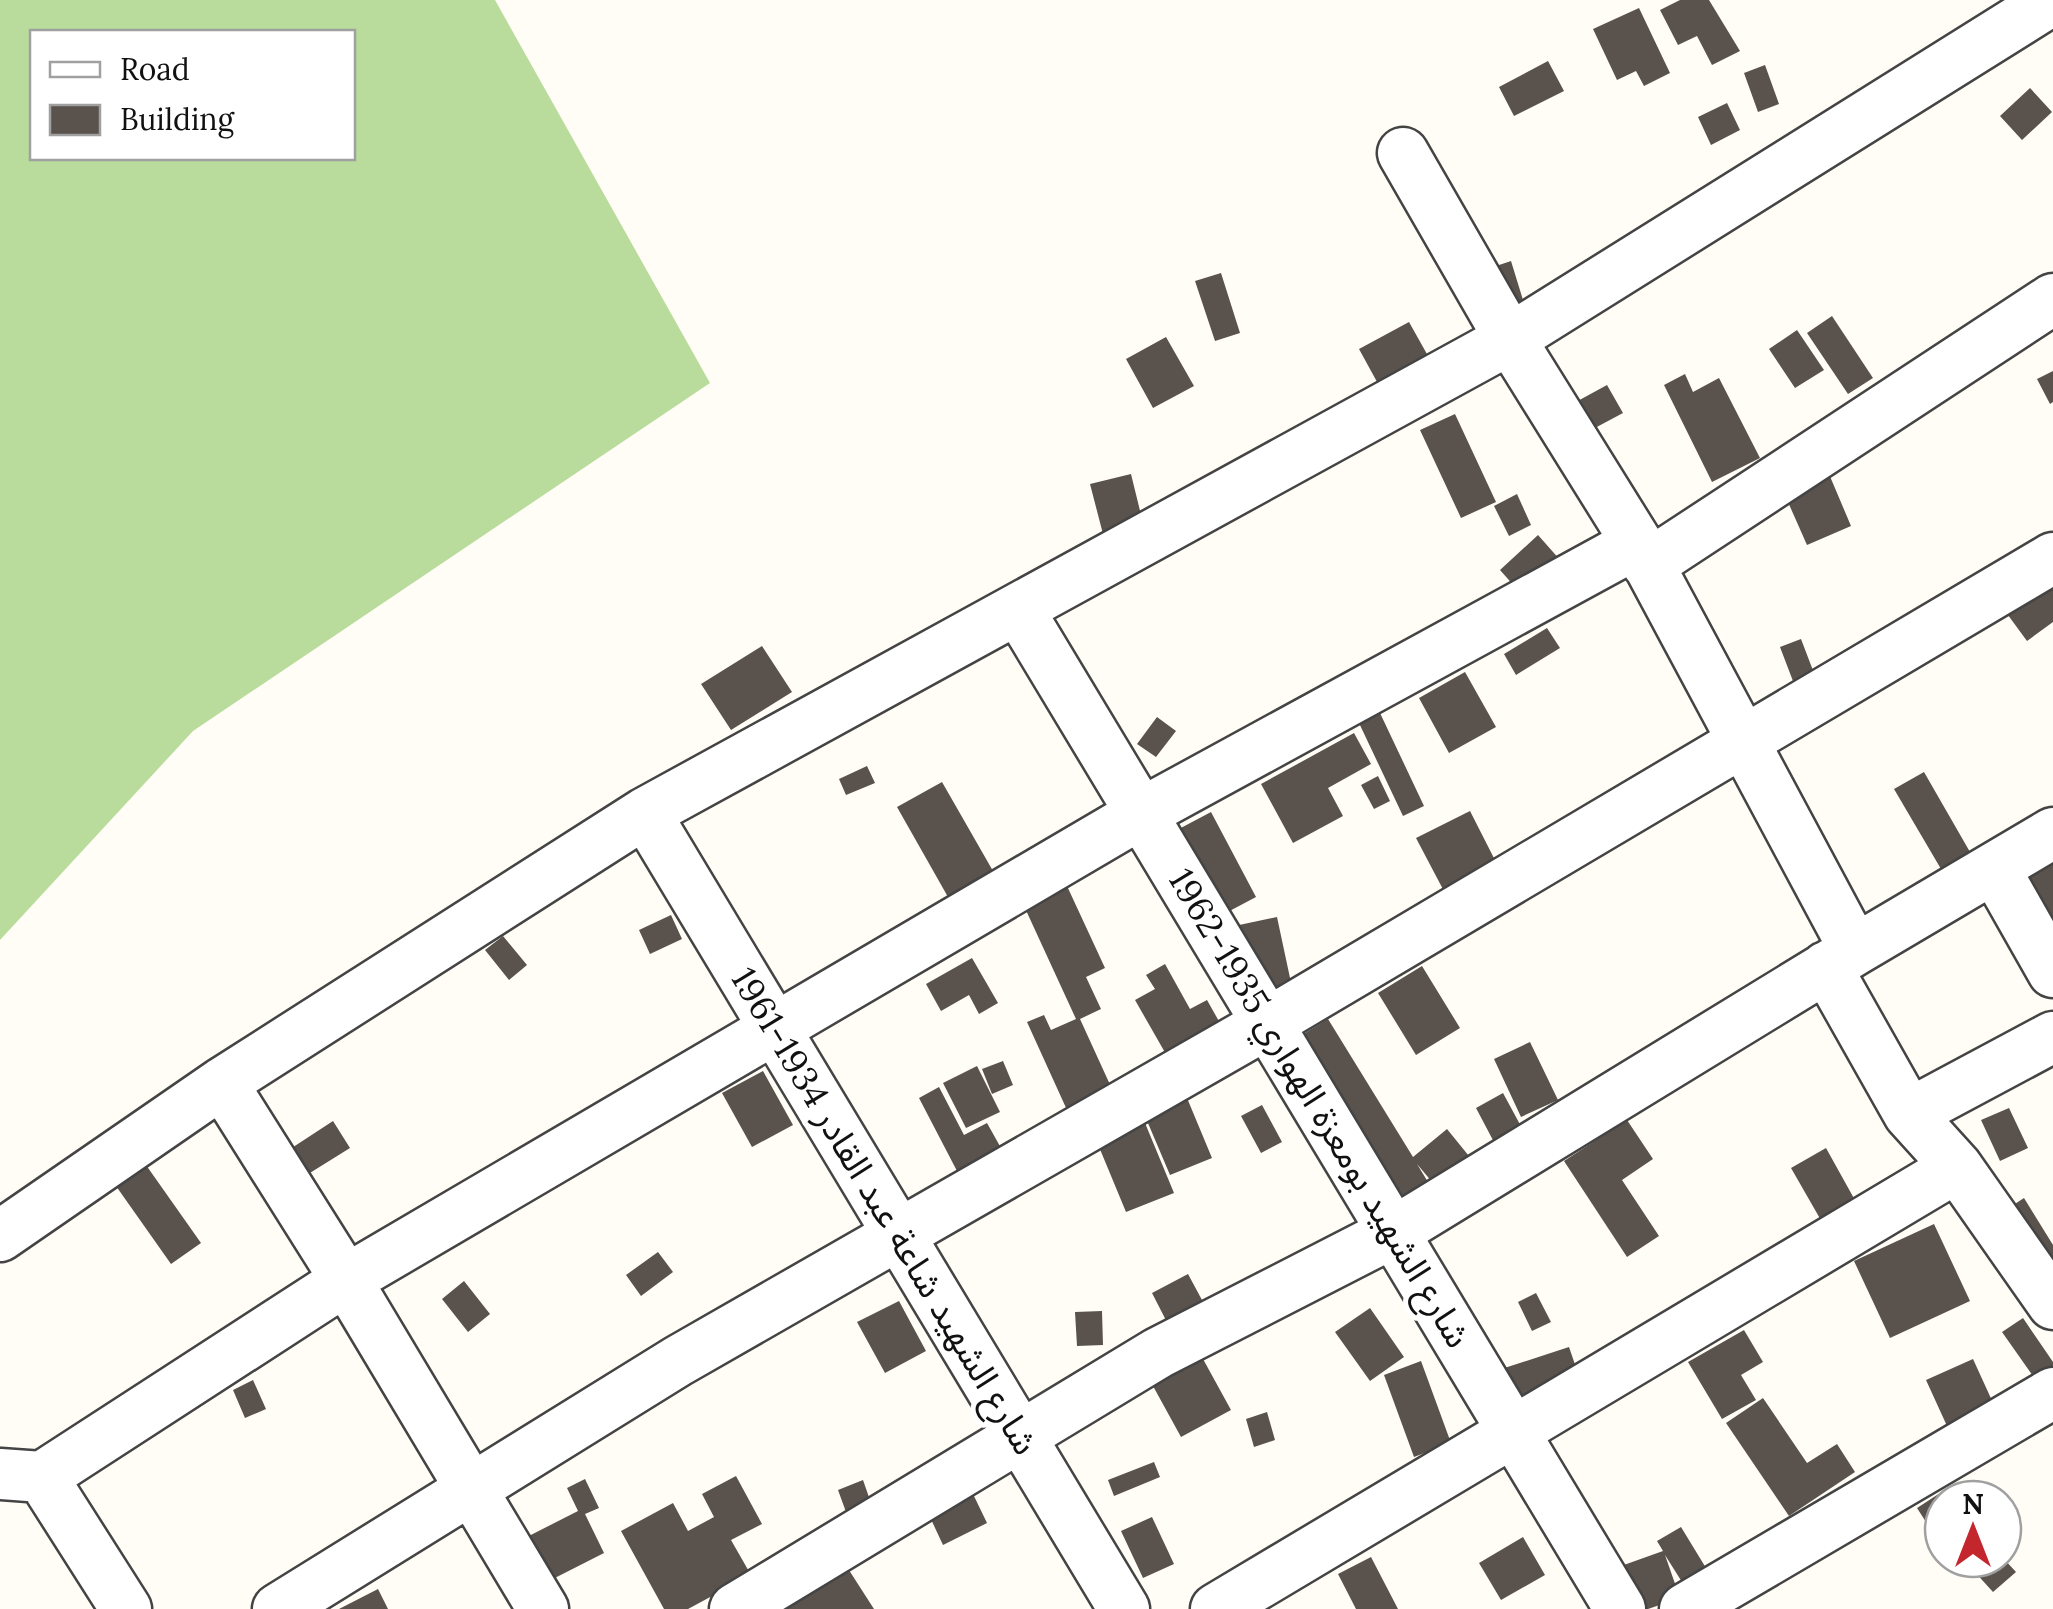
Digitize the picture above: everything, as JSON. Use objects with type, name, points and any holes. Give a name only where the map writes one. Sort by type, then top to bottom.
[{"type":"street","points":[[0,1236],[222,1083],[646,814],[1510,339],[2052,0]]},
{"type":"street","points":[[1403,152],[1510,339],[1643,554],[1742,742],[1910,1114],[1956,1167],[2053,1304]]},
{"type":"street","points":[[126,1609],[21,1476],[346,1280],[1142,814],[1643,554],[2053,299]]},
{"type":"street","points":[[278,1609],[678,1361],[1268,1023],[2053,558]]},
{"type":"street","name":"شارع الشهيد بومعزة الهواري 1935-1962","points":[[1018,608],[1620,1609]]},
{"type":"street","name":"شارع الشهيد شاعة عبد القادر 1934-1961","points":[[646,814],[1124,1609]]},
{"type":"street","points":[[735,1609],[1158,1353],[1394,1232],[1840,958],[2053,833]]},
{"type":"street","points":[[1994,868],[2053,972]]},
{"type":"street","points":[[1910,1114],[2053,1038]]},
{"type":"street","points":[[222,1083],[346,1280],[543,1609]]},
{"type":"street","points":[[1216,1609],[1956,1167]]},
{"type":"street","points":[[1685,1609],[2053,1393]]},
{"type":"green space","points":[[0,0],[495,0],[710,383],[193,731],[0,940]]},
{"type":"building","points":[[1680,0],[1709,0],[1740,51],[1712,65],[1697,36],[1678,45],[1660,10]]},
{"type":"building","points":[[1639,8],[1670,73],[1644,86],[1636,71],[1617,80],[1593,29]]},
{"type":"building","points":[[1548,61],[1564,91],[1514,116],[1499,87]]},
{"type":"building","points":[[1765,65],[1779,104],[1758,112],[1744,73]]},
{"type":"building","points":[[2030,88],[2052,112],[2022,140],[2000,116]]},
{"type":"building","points":[[1727,103],[1740,130],[1711,145],[1698,117]]},
{"type":"building","points":[[1511,261],[1523,300],[1506,305],[1493,267]]},
{"type":"building","points":[[1221,273],[1240,333],[1215,341],[1195,281]]},
{"type":"building","points":[[1832,316],[1873,378],[1848,394],[1807,333]]},
{"type":"building","points":[[1409,322],[1432,363],[1382,391],[1359,349]]},
{"type":"building","points":[[1797,330],[1824,370],[1795,388],[1769,349]]},
{"type":"building","points":[[1166,337],[1194,386],[1153,408],[1126,359]]},
{"type":"building","points":[[2053,371],[2053,402],[2050,404],[2037,379]]},
{"type":"building","points":[[1685,374],[1693,392],[1719,378],[1760,458],[1712,482],[1664,385]]},
{"type":"building","points":[[1607,385],[1623,413],[1578,437],[1563,409]]},
{"type":"building","points":[[1455,414],[1496,502],[1461,518],[1420,430]]},
{"type":"building","points":[[1131,474],[1143,523],[1103,534],[1090,484]]},
{"type":"building","points":[[1829,474],[1851,526],[1807,545],[1784,493]]},
{"type":"building","points":[[1517,494],[1531,525],[1509,536],[1494,506]]},
{"type":"building","points":[[1538,535],[1561,561],[1523,596],[1500,570]]},
{"type":"building","points":[[2053,576],[2053,622],[2027,641],[2005,611]]},
{"type":"building","points":[[1547,628],[1560,648],[1516,675],[1504,654]]},
{"type":"building","points":[[1801,639],[1817,681],[1796,689],[1780,647]]},
{"type":"building","points":[[762,646],[792,692],[731,730],[701,684]]},
{"type":"building","points":[[1465,672],[1496,727],[1449,753],[1419,698]]},
{"type":"building","points":[[1380,713],[1424,806],[1403,816],[1359,723]]},
{"type":"building","points":[[1157,717],[1176,731],[1156,757],[1137,744]]},
{"type":"building","points":[[1354,733],[1371,764],[1328,788],[1343,816],[1293,843],[1261,784]]},
{"type":"building","points":[[867,766],[875,783],[846,795],[839,779]]},
{"type":"building","points":[[1924,772],[1970,852],[1941,869],[1894,789]]},
{"type":"building","points":[[1378,776],[1390,801],[1374,809],[1361,785]]},
{"type":"building","points":[[942,782],[993,871],[948,897],[897,807]]},
{"type":"building","points":[[1470,811],[1499,868],[1446,895],[1416,838]]},
{"type":"building","points":[[1211,812],[1256,897],[1205,924],[1160,839]]},
{"type":"building","points":[[2053,857],[2053,970],[2006,882]]},
{"type":"building","points":[[1067,886],[1105,968],[1086,977],[1101,1009],[1080,1019],[1112,1089],[1067,1110],[1027,1022],[1044,1015],[1051,1030],[1076,1019],[1024,906]]},
{"type":"building","points":[[671,915],[682,939],[650,954],[639,930]]},
{"type":"building","points":[[1277,917],[1293,992],[1240,1002],[1225,928]]},
{"type":"building","points":[[503,936],[527,965],[509,980],[485,950]]},
{"type":"building","points":[[972,958],[998,1003],[979,1014],[969,995],[941,1011],[926,984]]},
{"type":"building","points":[[1165,964],[1190,1009],[1207,1000],[1225,1032],[1171,1063],[1135,1000],[1155,989],[1146,975]]},
{"type":"building","points":[[1422,966],[1460,1028],[1416,1055],[1378,993]]},
{"type":"building","points":[[1328,1019],[1413,1157],[1447,1129],[1473,1161],[1438,1189],[1417,1164],[1431,1187],[1380,1218],[1277,1050]]},
{"type":"building","points":[[1530,1042],[1558,1100],[1521,1117],[1494,1059]]},
{"type":"building","points":[[1003,1061],[1013,1085],[992,1094],[982,1069]]},
{"type":"building","points":[[977,1066],[1000,1112],[966,1128],[943,1083]]},
{"type":"building","points":[[763,1071],[793,1125],[752,1147],[722,1093]]},
{"type":"building","points":[[939,1087],[964,1135],[987,1123],[1001,1148],[957,1171],[919,1098]]},
{"type":"building","points":[[1503,1093],[1523,1130],[1495,1144],[1476,1108]]},
{"type":"building","points":[[1187,1098],[1212,1158],[1170,1175],[1145,1116]]},
{"type":"building","points":[[1262,1105],[1282,1142],[1261,1153],[1241,1116]]},
{"type":"building","points":[[2009,1108],[2028,1148],[2000,1161],[1981,1120]]},
{"type":"building","points":[[1627,1120],[1653,1159],[1622,1180],[1659,1236],[1627,1257],[1564,1161]]},
{"type":"building","points":[[333,1121],[350,1148],[297,1181],[281,1155]]},
{"type":"building","points":[[1145,1123],[1174,1193],[1126,1212],[1097,1142]]},
{"type":"building","points":[[134,1148],[201,1243],[171,1264],[104,1169]]},
{"type":"building","points":[[1826,1148],[1856,1202],[1822,1222],[1791,1168]]},
{"type":"building","points":[[2024,1198],[2053,1245],[2053,1260],[2040,1269],[2004,1211]]},
{"type":"building","points":[[1934,1224],[1970,1301],[1890,1338],[1854,1261]]},
{"type":"building","points":[[658,1252],[673,1272],[641,1296],[626,1275]]},
{"type":"building","points":[[1188,1274],[1209,1313],[1172,1332],[1152,1293]]},
{"type":"building","points":[[464,1281],[490,1314],[468,1332],[442,1299]]},
{"type":"building","points":[[1536,1293],[1551,1322],[1532,1331],[1518,1302]]},
{"type":"building","points":[[899,1301],[926,1351],[885,1373],[857,1322]]},
{"type":"building","points":[[1370,1308],[1404,1357],[1370,1381],[1335,1332]]},
{"type":"building","points":[[1102,1311],[1103,1345],[1077,1346],[1075,1312]]},
{"type":"building","points":[[2023,1318],[2053,1362],[2053,1377],[2040,1386],[2002,1332]]},
{"type":"building","points":[[1744,1330],[1763,1362],[1741,1375],[1756,1400],[1722,1419],[1688,1362]]},
{"type":"building","points":[[1569,1347],[1581,1382],[1500,1408],[1489,1373]]},
{"type":"building","points":[[1203,1359],[1231,1410],[1181,1437],[1153,1386]]},
{"type":"building","points":[[1973,1359],[1994,1405],[1947,1426],[1926,1380]]},
{"type":"building","points":[[1421,1361],[1451,1443],[1414,1457],[1384,1375]]},
{"type":"building","points":[[253,1380],[266,1409],[245,1418],[233,1390]]},
{"type":"building","points":[[1763,1398],[1807,1463],[1837,1444],[1855,1472],[1789,1516],[1726,1423]]},
{"type":"building","points":[[1267,1412],[1275,1440],[1254,1447],[1246,1419]]},
{"type":"building","points":[[1154,1462],[1160,1477],[1114,1496],[1108,1480]]},
{"type":"building","points":[[736,1476],[762,1524],[731,1540],[751,1575],[688,1609],[664,1609],[621,1531],[673,1503],[688,1531],[714,1517],[702,1494]]},
{"type":"building","points":[[585,1479],[599,1508],[585,1514],[604,1553],[541,1585],[519,1541],[578,1511],[567,1488]]},
{"type":"building","points":[[863,1480],[871,1503],[846,1512],[838,1490]]},
{"type":"building","points":[[973,1494],[987,1523],[943,1545],[929,1515]]},
{"type":"building","points":[[1152,1517],[1174,1564],[1143,1578],[1121,1531]]},
{"type":"building","points":[[1681,1527],[1706,1568],[1682,1582],[1665,1555],[1680,1598],[1648,1609],[1621,1609],[1607,1571],[1663,1551],[1657,1541]]},
{"type":"building","points":[[1523,1537],[1545,1575],[1501,1600],[1479,1563]]},
{"type":"building","points":[[1371,1557],[1398,1609],[1356,1609],[1338,1574]]},
{"type":"building","points":[[847,1567],[874,1609],[781,1609]]},
{"type":"building","points":[[1981,1579],[2008,1579],[1993,1592]]},
{"type":"building","points":[[378,1589],[388,1609],[339,1609]]}]
